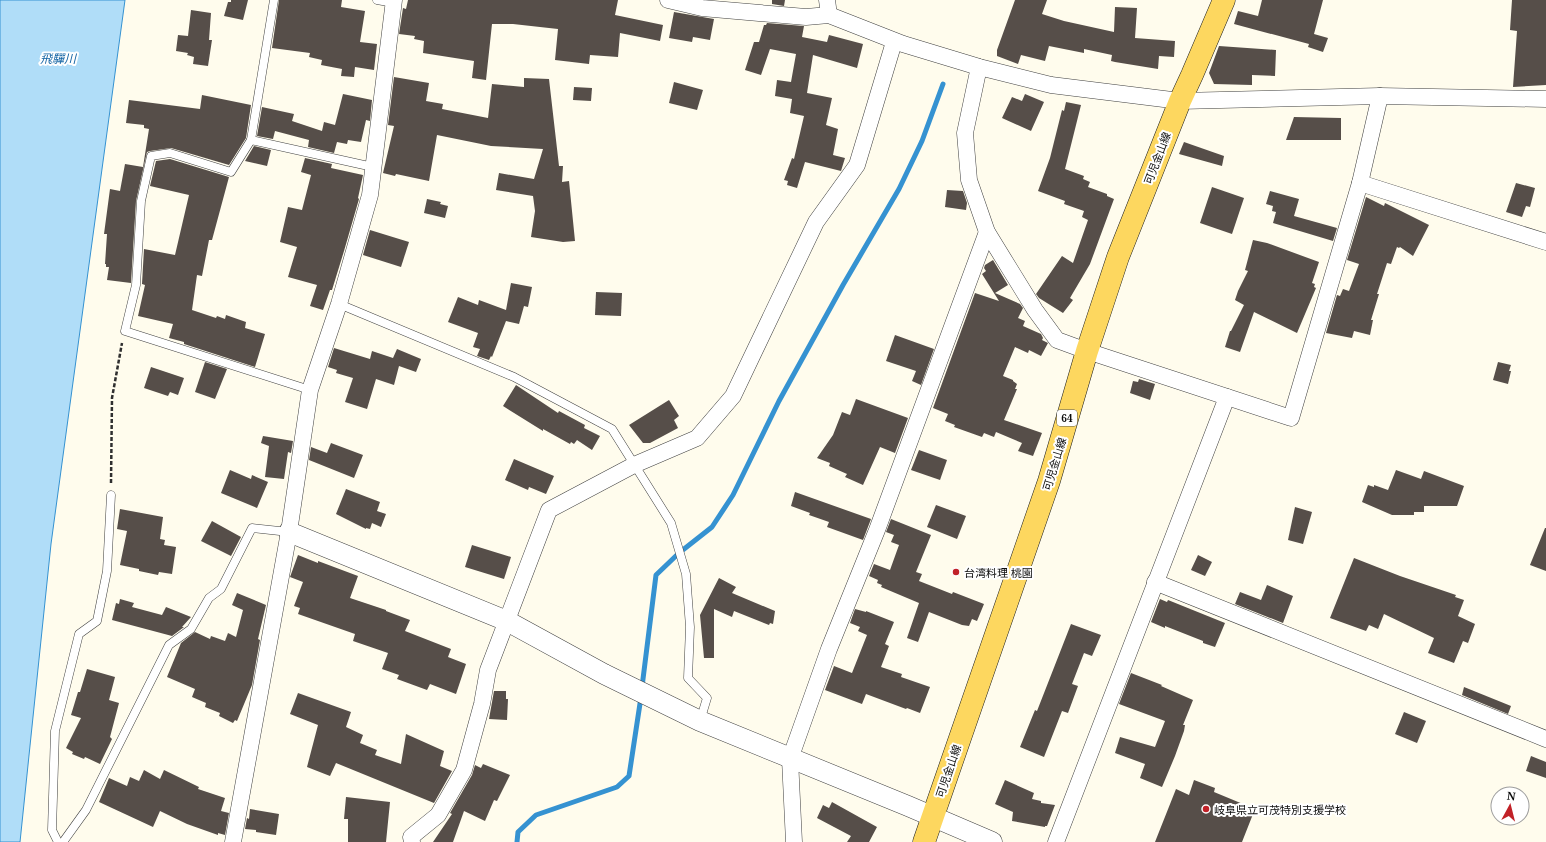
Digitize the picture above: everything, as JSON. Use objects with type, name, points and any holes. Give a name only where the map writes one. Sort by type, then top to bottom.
[{"type":"main road","name":"可児金山線","points":[[924,842],[1049,481],[1087,351],[1118,257],[1180,101],[1224,0]]},
{"type":"street","points":[[668,0],[702,8],[806,18],[828,8],[894,42],[979,67],[1051,85],[1180,101],[1380,96],[1546,99]]},
{"type":"street","points":[[233,842],[289,532],[310,390],[339,304],[370,195],[394,1]]},
{"type":"street","points":[[412,842],[411,838],[438,815],[464,770],[482,704],[488,670],[549,510],[634,465],[696,438],[733,396],[816,222],[857,165],[894,42]]},
{"type":"street","points":[[979,67],[964,133],[969,180],[987,232],[1035,310],[1057,340],[1291,418],[1360,183],[1380,96]]},
{"type":"street","points":[[1360,183],[1546,242]]},
{"type":"street","points":[[794,842],[790,759],[830,649],[877,530],[987,232]]},
{"type":"street","points":[[1056,842],[1227,397]]},
{"type":"street","points":[[289,532],[507,621],[604,674],[700,721],[992,842]]},
{"type":"street","points":[[1155,582],[1546,739]]},
{"type":"lane","points":[[274,0],[251,140],[231,172],[170,153],[151,156],[141,201],[136,285],[125,331],[310,390]]},
{"type":"lane","points":[[377,0],[394,1]]},
{"type":"lane","points":[[251,140],[373,167]]},
{"type":"lane","points":[[339,304],[514,377],[612,429],[671,523],[686,574],[690,627],[688,678],[707,698],[700,721]]},
{"type":"lane","points":[[58,842],[52,830],[56,731],[79,634],[97,621],[107,571],[111,494]]},
{"type":"lane","points":[[63,842],[86,810],[169,645],[191,629],[209,598],[221,588],[252,528],[289,532]]},
{"type":"path","points":[[111,494],[112,398],[125,331]]},
{"type":"water","name":"飛驒川","points":[[0,0],[125,0],[51,544],[20,842],[0,842]]},
{"type":"building","points":[[231,0],[248,0],[243,20],[224,16],[228,2],[231,2]]},
{"type":"building","points":[[279,0],[342,0],[341,7],[365,11],[360,42],[377,44],[374,70],[355,67],[354,77],[341,76],[342,69],[321,65],[322,60],[309,57],[310,53],[272,48]]},
{"type":"building","points":[[408,0],[618,0],[615,15],[663,25],[660,41],[620,33],[618,57],[590,55],[589,64],[555,60],[558,29],[513,24],[492,24],[486,80],[472,78],[474,61],[423,53],[424,41],[414,39],[415,36],[399,34],[403,8],[406,9]]},
{"type":"building","points":[[772,0],[785,0],[784,6],[772,4]]},
{"type":"building","points":[[1015,0],[1047,0],[1042,14],[1064,21],[1114,32],[1115,7],[1137,8],[1135,38],[1175,41],[1174,57],[1159,56],[1158,69],[1111,61],[1112,55],[1084,49],[1084,53],[1049,46],[1045,61],[1021,55],[1018,64],[997,56],[997,50]]},
{"type":"building","points":[[1262,0],[1323,0],[1314,34],[1328,38],[1323,52],[1308,47],[1309,44],[1234,24],[1238,11],[1258,16]]},
{"type":"building","points":[[1512,0],[1546,0],[1546,85],[1513,87],[1517,31],[1510,30]]},
{"type":"building","points":[[191,10],[211,13],[209,40],[212,40],[208,66],[193,64],[194,57],[187,55],[188,53],[176,51],[178,35],[188,36]]},
{"type":"building","points":[[674,12],[714,19],[710,40],[693,37],[692,42],[669,38]]},
{"type":"building","points":[[767,23],[804,26],[802,37],[827,42],[829,35],[863,44],[857,68],[813,55],[807,93],[832,98],[826,125],[838,129],[833,155],[845,158],[841,171],[805,162],[797,188],[787,185],[788,181],[784,180],[792,158],[794,159],[804,116],[790,113],[792,99],[775,96],[777,80],[791,82],[796,54],[770,49],[761,75],[745,70],[754,42],[759,42],[764,25]]},
{"type":"building","points":[[1219,46],[1276,50],[1275,76],[1252,75],[1252,85],[1214,84],[1209,73]]},
{"type":"building","points":[[394,77],[429,83],[426,101],[443,104],[442,109],[488,118],[492,84],[524,87],[524,78],[549,79],[559,166],[563,166],[562,182],[569,181],[575,241],[563,242],[531,237],[535,211],[533,196],[496,190],[499,173],[534,179],[543,149],[491,146],[437,135],[429,181],[396,174],[395,176],[383,173],[394,126],[388,125]]},
{"type":"building","points":[[674,82],[703,90],[697,110],[669,103]]},
{"type":"building","points":[[574,87],[592,88],[591,101],[573,100]]},
{"type":"building","points":[[343,94],[372,100],[370,121],[366,120],[361,142],[348,140],[347,144],[337,142],[334,153],[308,147],[309,140],[275,131],[273,139],[257,136],[262,107],[294,114],[292,121],[322,131],[324,122],[335,125]]},
{"type":"building","points":[[1025,94],[1044,102],[1031,131],[1002,118],[1012,97],[1022,101]]},
{"type":"building","points":[[202,95],[251,105],[246,138],[229,165],[171,148],[147,152],[136,201],[131,283],[107,280],[109,267],[106,267],[105,264],[107,234],[104,234],[110,189],[120,191],[125,164],[143,167],[149,129],[144,128],[144,125],[126,123],[129,100],[200,109]]},
{"type":"building","points":[[1066,102],[1081,105],[1065,169],[1084,176],[1083,179],[1090,182],[1088,187],[1107,194],[1107,196],[1114,199],[1090,264],[1070,298],[1073,300],[1063,313],[1039,298],[1036,294],[1062,256],[1073,263],[1088,220],[1082,217],[1084,211],[1064,204],[1065,201],[1038,191],[1050,158],[1062,110],[1064,111]]},
{"type":"building","points":[[1294,117],[1341,118],[1341,140],[1286,140]]},
{"type":"building","points":[[1184,142],[1224,156],[1222,166],[1179,154]]},
{"type":"building","points":[[254,146],[271,150],[267,166],[245,161]]},
{"type":"building","points":[[305,158],[332,164],[331,168],[363,175],[359,199],[344,251],[332,290],[330,290],[323,310],[310,306],[317,285],[288,277],[297,247],[280,242],[288,207],[302,210],[311,175],[301,172]]},
{"type":"building","points":[[170,159],[229,177],[212,240],[209,240],[202,276],[197,275],[192,310],[216,318],[217,316],[225,319],[226,315],[246,322],[245,328],[265,334],[255,367],[169,338],[173,324],[138,316],[145,285],[142,284],[144,249],[175,255],[189,195],[150,186],[156,161]]},
{"type":"building","points":[[1516,183],[1535,188],[1530,207],[1526,206],[1522,217],[1506,212]]},
{"type":"building","points":[[1212,187],[1244,198],[1232,234],[1200,223]]},
{"type":"building","points":[[947,190],[963,191],[967,203],[966,210],[945,207]]},
{"type":"building","points":[[1270,191],[1299,199],[1294,216],[1337,228],[1333,241],[1273,223],[1276,212],[1272,211],[1273,206],[1266,204]]},
{"type":"building","points":[[1366,197],[1384,206],[1385,203],[1429,225],[1413,256],[1400,247],[1397,247],[1391,264],[1387,263],[1377,294],[1379,294],[1371,320],[1373,320],[1370,335],[1354,331],[1352,338],[1326,333],[1337,295],[1340,296],[1343,289],[1349,291],[1359,264],[1347,260]]},
{"type":"building","points":[[427,199],[441,202],[440,204],[448,206],[445,218],[424,213]]},
{"type":"building","points":[[370,230],[409,242],[401,267],[363,255]]},
{"type":"building","points":[[1253,240],[1267,243],[1319,262],[1312,283],[1315,284],[1314,287],[1316,288],[1297,333],[1254,312],[1240,352],[1225,347],[1230,331],[1244,305],[1235,300],[1248,271],[1245,270]]},
{"type":"building","points":[[993,260],[1008,285],[995,293],[1020,304],[1023,308],[1018,318],[1025,321],[1023,326],[1041,334],[1043,338],[1042,340],[1048,343],[1041,356],[1029,350],[1028,353],[1015,347],[1003,376],[1013,380],[1017,384],[1015,389],[1017,389],[1004,420],[1042,433],[1033,456],[1018,451],[1022,443],[996,432],[994,437],[984,433],[982,437],[954,427],[955,425],[945,421],[948,414],[933,408],[975,293],[999,301],[982,274],[986,271],[984,268],[985,265]]},
{"type":"building","points":[[511,283],[532,287],[528,307],[524,306],[519,324],[506,321],[492,357],[491,356],[489,360],[477,356],[480,349],[473,347],[478,333],[448,322],[458,297],[478,305],[479,300],[506,310]]},
{"type":"building","points":[[596,292],[622,293],[621,316],[595,315]]},
{"type":"building","points":[[895,335],[934,349],[921,385],[912,381],[916,371],[886,361]]},
{"type":"building","points":[[334,348],[370,359],[372,351],[393,358],[397,349],[421,359],[416,372],[399,366],[394,385],[376,379],[367,409],[345,402],[353,378],[336,373],[337,370],[328,367]]},
{"type":"building","points":[[205,362],[227,369],[215,399],[195,392]]},
{"type":"building","points":[[1498,362],[1511,365],[1508,384],[1493,380]]},
{"type":"building","points":[[151,367],[184,378],[178,395],[170,392],[168,396],[144,388]]},
{"type":"building","points":[[1139,379],[1155,384],[1150,400],[1130,393],[1133,381],[1138,382]]},
{"type":"building","points":[[516,385],[558,413],[559,411],[585,425],[584,428],[600,436],[592,450],[577,440],[574,444],[571,442],[570,444],[543,429],[543,431],[503,406]]},
{"type":"building","points":[[856,399],[908,418],[895,453],[880,447],[863,485],[845,477],[847,474],[829,466],[830,463],[817,458],[833,435],[842,412],[850,415]]},
{"type":"building","points":[[669,400],[679,416],[674,420],[678,428],[650,443],[643,443],[629,425]]},
{"type":"building","points":[[263,436],[293,441],[291,453],[288,452],[284,479],[265,477],[269,446],[261,443]]},
{"type":"building","points":[[331,443],[363,455],[354,478],[309,460],[311,447],[327,453]]},
{"type":"building","points":[[919,450],[947,460],[940,480],[911,470]]},
{"type":"building","points":[[514,459],[554,476],[546,494],[529,487],[528,490],[505,480]]},
{"type":"building","points":[[230,470],[251,479],[252,475],[268,482],[257,508],[221,493]]},
{"type":"building","points":[[1396,470],[1421,479],[1424,471],[1464,486],[1457,506],[1424,506],[1424,512],[1414,512],[1414,515],[1392,515],[1362,502],[1368,485],[1374,487],[1374,485],[1388,490]]},
{"type":"building","points":[[346,489],[380,502],[377,511],[386,514],[381,527],[372,523],[370,529],[366,529],[336,514]]},
{"type":"building","points":[[795,492],[871,519],[863,540],[827,527],[829,522],[809,515],[810,513],[791,506]]},
{"type":"building","points":[[936,505],[966,516],[957,539],[927,527]]},
{"type":"building","points":[[1295,507],[1312,512],[1303,544],[1288,540]]},
{"type":"building","points":[[120,509],[163,517],[160,539],[165,540],[164,545],[176,547],[172,574],[159,572],[158,575],[120,565],[127,531],[117,529]]},
{"type":"building","points":[[891,519],[931,535],[916,572],[922,574],[919,581],[952,594],[953,592],[984,604],[977,621],[972,619],[969,626],[962,625],[929,612],[918,642],[907,638],[919,603],[881,587],[882,585],[877,583],[878,580],[869,576],[874,564],[890,570],[899,545],[891,542],[894,535],[886,532]]},
{"type":"building","points":[[212,521],[241,537],[231,556],[201,541]]},
{"type":"building","points":[[1546,528],[1546,571],[1530,565]]},
{"type":"building","points":[[472,545],[511,557],[504,579],[465,567]]},
{"type":"building","points":[[298,555],[358,576],[350,598],[410,620],[405,631],[451,649],[448,657],[466,664],[456,694],[430,684],[427,690],[397,679],[399,675],[382,669],[388,653],[353,641],[355,634],[298,614],[300,608],[294,606],[303,582],[290,577]]},
{"type":"building","points":[[1198,555],[1212,562],[1205,576],[1191,570]]},
{"type":"building","points":[[1354,558],[1400,576],[1456,595],[1455,597],[1464,600],[1458,616],[1475,624],[1468,643],[1463,641],[1454,663],[1428,653],[1434,638],[1384,614],[1378,629],[1369,625],[1366,631],[1330,618]]},
{"type":"building","points":[[719,578],[736,587],[732,593],[775,611],[773,624],[770,623],[769,625],[734,611],[732,617],[714,609],[714,658],[704,658],[700,615]]},
{"type":"building","points":[[1267,585],[1293,596],[1283,623],[1235,604],[1240,592],[1261,600]]},
{"type":"building","points":[[237,593],[266,605],[258,639],[260,640],[252,685],[237,721],[235,720],[233,723],[219,716],[220,713],[205,707],[206,703],[192,697],[195,689],[167,677],[181,643],[195,632],[210,639],[211,636],[225,641],[228,633],[236,637],[243,610],[232,605]]},
{"type":"building","points":[[120,599],[134,603],[132,607],[162,615],[166,607],[191,617],[182,627],[184,627],[172,636],[112,620],[116,603],[119,604]]},
{"type":"building","points":[[1160,599],[1167,602],[1168,600],[1225,623],[1215,647],[1165,626],[1165,628],[1151,622]]},
{"type":"building","points":[[855,609],[866,611],[894,622],[885,644],[889,646],[881,667],[902,674],[901,677],[930,687],[920,713],[866,694],[862,704],[825,690],[834,666],[852,673],[867,635],[858,631],[860,627],[850,623]]},
{"type":"building","points":[[1071,624],[1101,635],[1092,656],[1084,653],[1072,684],[1078,686],[1068,713],[1062,711],[1044,757],[1020,747],[1035,710],[1037,711]]},
{"type":"building","points":[[87,669],[115,677],[109,700],[119,703],[110,737],[112,739],[100,764],[85,757],[84,759],[72,754],[73,752],[66,748],[81,718],[71,715]]},
{"type":"building","points":[[1131,673],[1162,685],[1161,686],[1193,700],[1183,725],[1185,725],[1184,731],[1162,787],[1140,778],[1145,764],[1115,753],[1120,737],[1155,747],[1165,721],[1119,704]]},
{"type":"building","points":[[1464,687],[1511,706],[1508,714],[1462,695]]},
{"type":"building","points":[[494,691],[506,691],[506,699],[508,699],[507,720],[489,719]]},
{"type":"building","points":[[298,693],[351,712],[346,727],[363,735],[360,743],[377,750],[375,755],[401,764],[406,734],[444,751],[440,766],[452,771],[434,803],[336,763],[330,776],[307,767],[318,725],[290,714]]},
{"type":"building","points":[[1404,712],[1426,721],[1417,743],[1395,734]]},
{"type":"building","points":[[1531,756],[1546,762],[1546,778],[1526,771]]},
{"type":"building","points":[[483,764],[510,775],[497,801],[494,800],[485,821],[464,811],[453,842],[433,842],[452,814],[450,813],[472,775],[475,765],[481,768]]},
{"type":"building","points":[[144,770],[160,779],[164,770],[199,787],[198,789],[225,798],[221,811],[229,813],[225,835],[218,833],[218,835],[187,824],[160,811],[153,827],[99,802],[109,778],[127,786],[130,777],[139,781]]},
{"type":"building","points":[[1005,780],[1034,793],[1032,799],[1041,801],[1041,803],[1055,805],[1047,826],[1045,827],[1012,821],[1013,812],[995,804]]},
{"type":"building","points":[[1194,780],[1215,788],[1214,792],[1255,809],[1242,842],[1155,842],[1176,789],[1189,795]]},
{"type":"building","points":[[346,797],[390,802],[386,842],[348,842],[348,819],[344,819]]},
{"type":"building","points":[[832,802],[877,827],[869,842],[847,842],[851,836],[817,818],[823,805],[829,808]]},
{"type":"building","points":[[250,809],[279,814],[276,835],[245,829],[247,818],[249,819]]},
{"type":"waterway","points":[[642,687],[656,575],[679,553],[712,527],[733,495],[779,401],[843,285],[899,189],[922,141],[943,84]]},
{"type":"waterway","points":[[517,842],[518,832],[536,815],[617,787],[629,776],[641,697]]},
{"type":"place","name":"台湾料理 桃園","points":[[956,572]]},
{"type":"place","name":"岐阜県立可茂特別支援学校","points":[[1206,809]]}]
